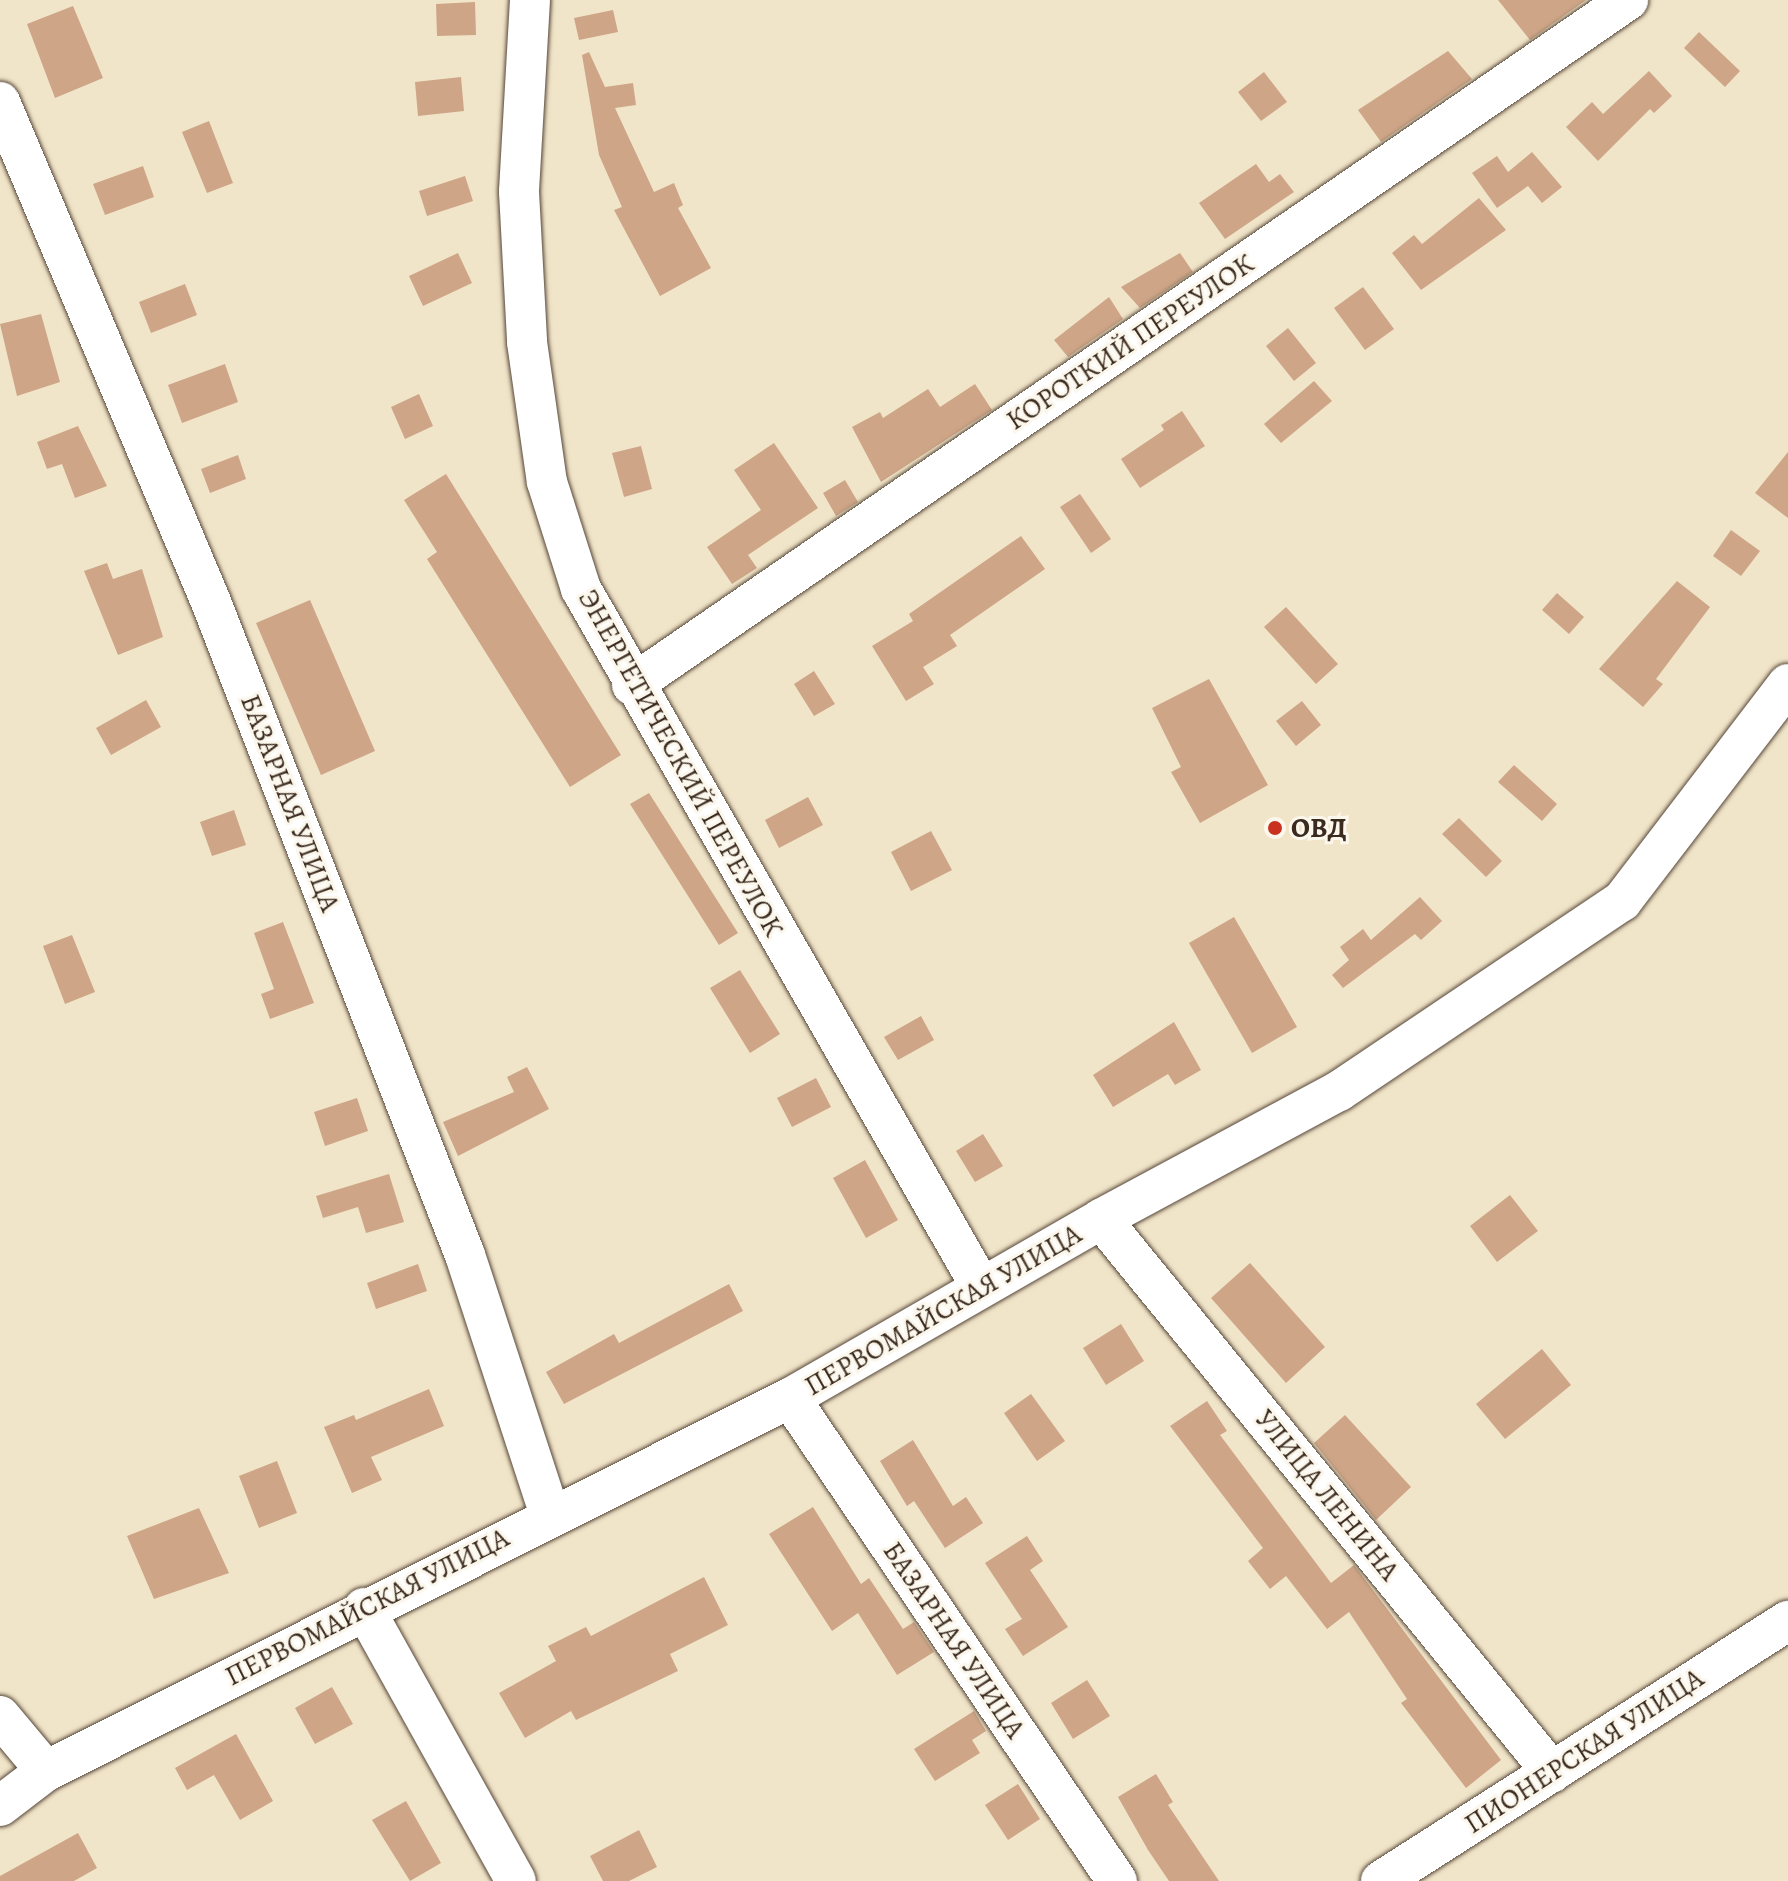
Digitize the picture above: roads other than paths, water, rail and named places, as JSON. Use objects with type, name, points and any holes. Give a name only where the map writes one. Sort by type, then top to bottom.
[{"type":"street","name":"ЭНЕРГЕТИЧЕСКИЙ ПЕРЕУЛОК","points":[[530,0],[519,192],[527,342],[547,482],[581,589],[632,685],[981,1287]]},
{"type":"street","name":"КОРОТКИЙ ПЕРЕУЛОК","points":[[632,685],[1628,0]]},
{"type":"street","name":"БАЗАРНАЯ УЛИЦА","points":[[0,102],[229,647],[465,1255],[550,1515]]},
{"type":"street","name":"ПЕРВОМАЙСКАЯ УЛИЦА","points":[[0,1806],[46,1771],[364,1608],[790,1398],[1101,1219],[1339,1091],[1622,901],[1788,684]]},
{"type":"street","name":"УЛИЦА ЛЕНИНА","points":[[1101,1219],[1552,1772]]},
{"type":"street","name":"БАЗАРНАЯ УЛИЦА","points":[[790,1398],[1117,1881]]},
{"type":"street","points":[[364,1608],[516,1881]]},
{"type":"street","name":"ПИОНЕРСКАЯ УЛИЦА","points":[[1381,1881],[1788,1621]]},
{"type":"street","points":[[0,1716],[46,1771]]},
{"type":"place","name":"ОВД","points":[[1275,828]]}]
